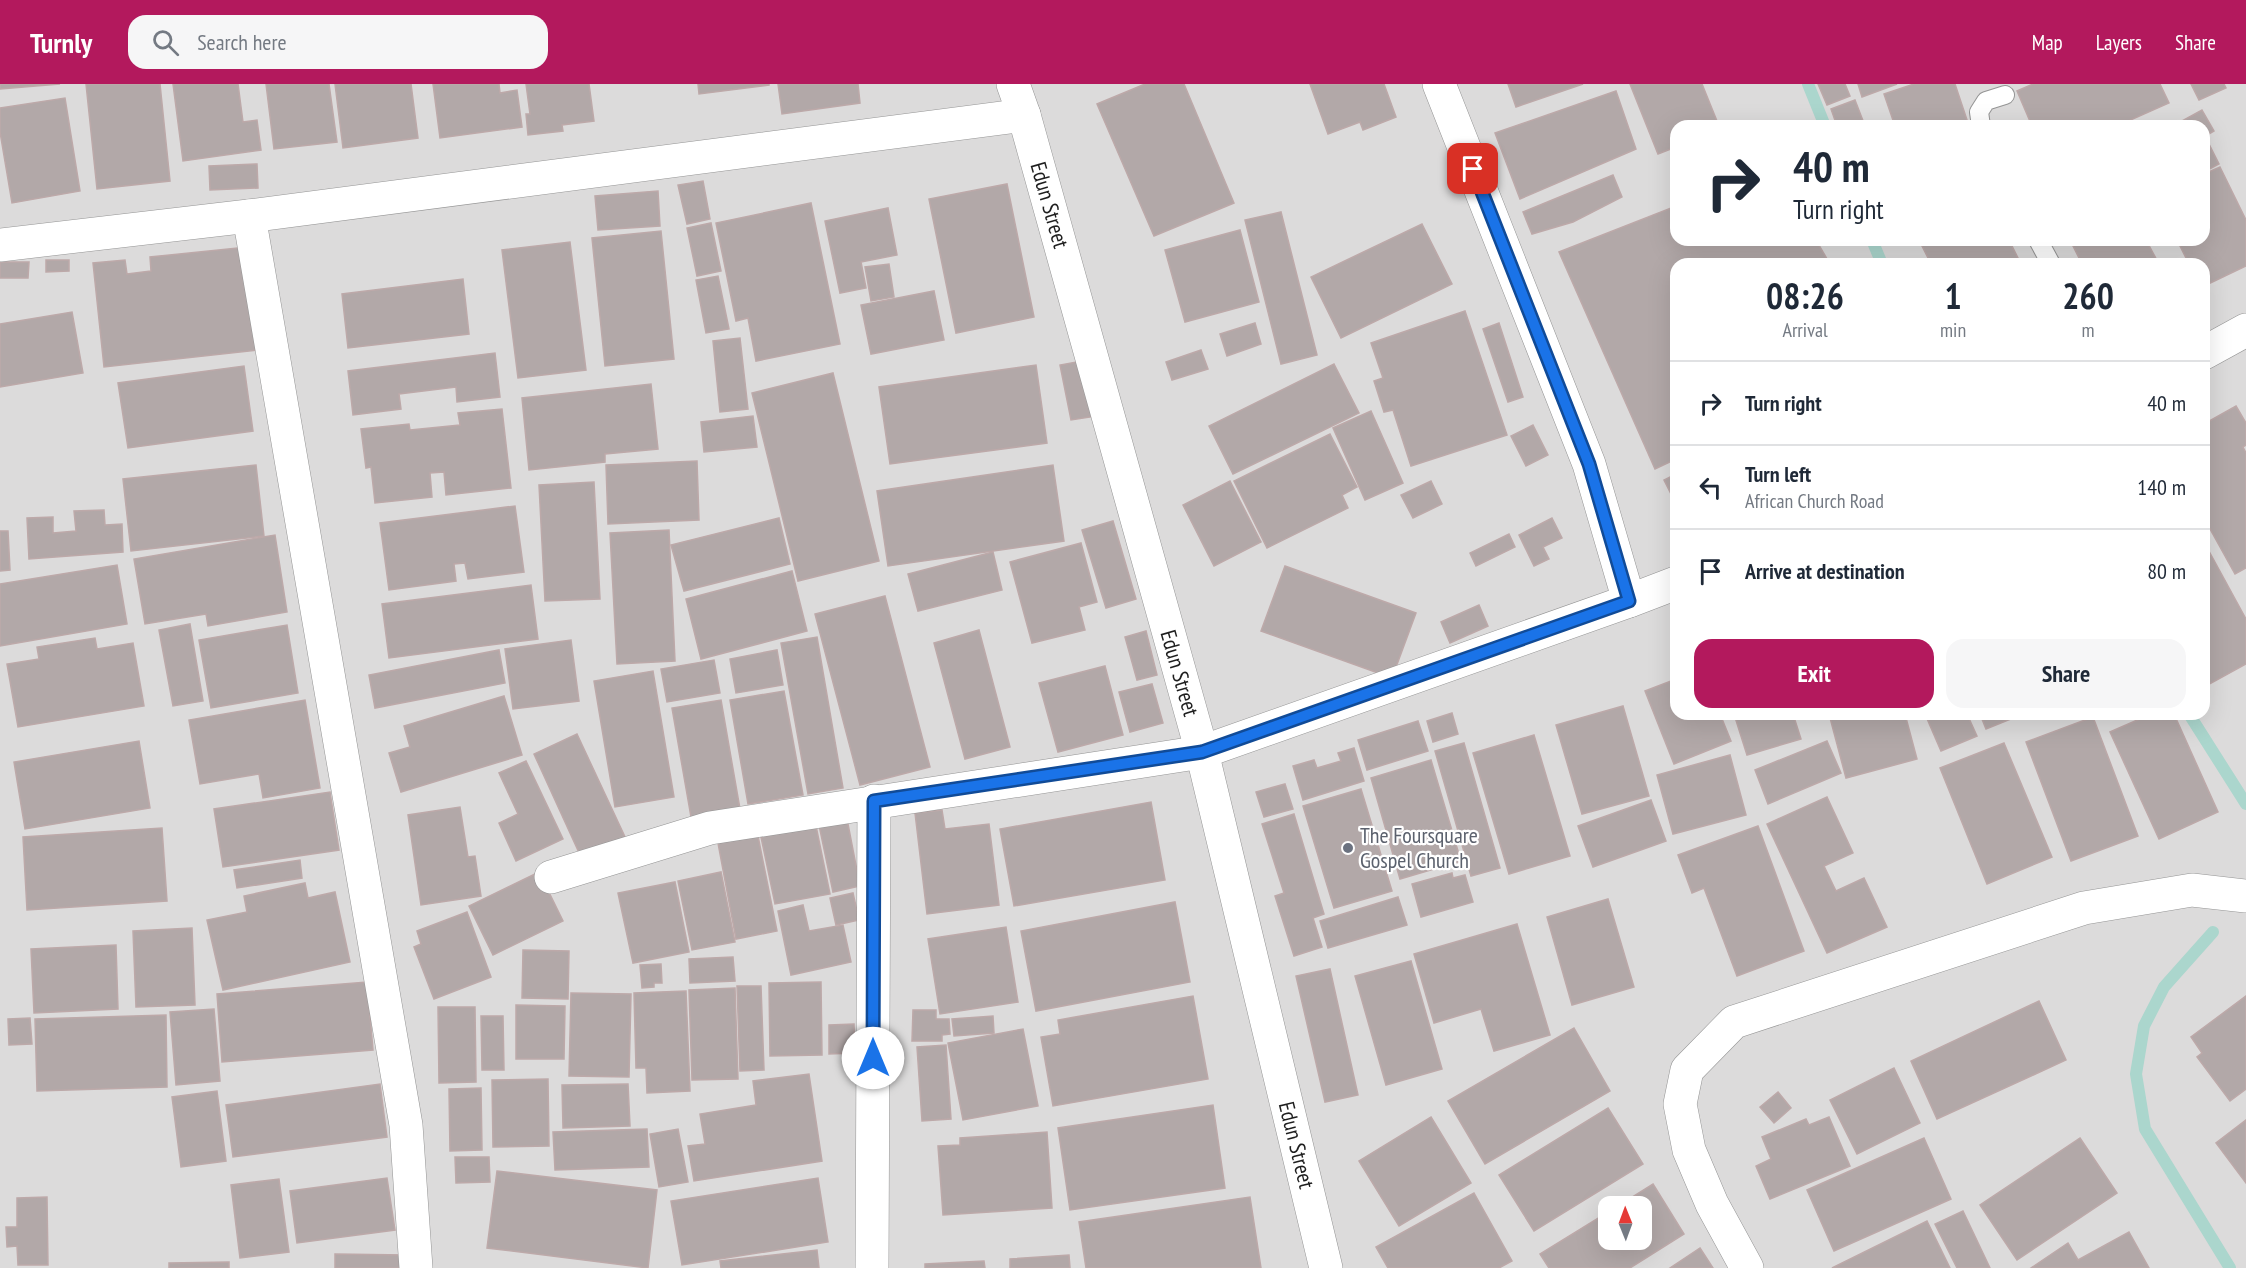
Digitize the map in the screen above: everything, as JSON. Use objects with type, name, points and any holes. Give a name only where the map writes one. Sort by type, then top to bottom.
[{"type":"street","name":"Edun Street","points":[[1013,84],[1024,115],[1202,752],[1326,1268]]},
{"type":"street","points":[[1439,84],[1589,464],[1629,601]]},
{"type":"street","points":[[0,244],[249,216],[1024,115]]},
{"type":"street","points":[[249,216],[406,1125],[416,1268]]},
{"type":"street","points":[[2210,350],[2246,330]]},
{"type":"street","points":[[552,877],[710,828],[1202,752],[1670,585]]},
{"type":"street","points":[[872,1268],[874,801]]},
{"type":"street","points":[[1748,1268],[1712,1204],[1689,1150],[1680,1104],[1687,1070],[1734,1022],[2084,908],[2192,890],[2246,896]]},
{"type":"lane","points":[[1980,120],[1979,112],[1986,101],[2005,95]]},
{"type":"shaded area","points":[[0,84],[2246,84],[2246,1268],[0,1268]]},
{"type":"building","points":[[0,84],[60,84],[0,89]]},
{"type":"building","points":[[86,84],[160,84],[170,181],[97,189]]},
{"type":"building","points":[[173,84],[238,84],[243,122],[257,120],[261,150],[183,161]]},
{"type":"building","points":[[266,84],[329,84],[337,142],[274,149]]},
{"type":"building","points":[[335,84],[411,84],[418,138],[343,148]]},
{"type":"building","points":[[433,84],[499,84],[500,93],[517,90],[522,127],[440,138]]},
{"type":"building","points":[[526,84],[589,84],[594,121],[562,125],[563,131],[528,135],[526,114],[530,114]]},
{"type":"building","points":[[698,84],[769,84],[769,85],[699,94]]},
{"type":"building","points":[[778,84],[858,84],[860,103],[782,114]]},
{"type":"building","points":[[1145,84],[1184,84],[1234,203],[1154,236],[1097,104]]},
{"type":"building","points":[[1310,84],[1384,84],[1396,117],[1363,130],[1360,122],[1328,134]]},
{"type":"building","points":[[1508,84],[1583,84],[1516,107]]},
{"type":"building","points":[[1630,84],[1702,84],[1717,120],[1670,120],[1670,149],[1658,154]]},
{"type":"building","points":[[1818,84],[1845,84],[1850,96],[1827,105]]},
{"type":"building","points":[[1858,84],[1897,84],[1862,97]]},
{"type":"building","points":[[1914,84],[1955,84],[1967,120],[1893,120],[1884,94]]},
{"type":"building","points":[[2033,84],[2160,84],[2169,103],[2131,120],[2029,120],[2017,91]]},
{"type":"building","points":[[2191,84],[2224,84],[2226,88],[2199,100]]},
{"type":"building","points":[[1616,91],[1636,149],[1520,199],[1495,133]]},
{"type":"building","points":[[65,98],[80,191],[12,203],[0,132],[0,108]]},
{"type":"building","points":[[1855,100],[1863,120],[1835,120],[1831,109]]},
{"type":"building","points":[[2202,110],[2208,120],[2184,120]]},
{"type":"building","points":[[2210,146],[2219,164],[2210,169]]},
{"type":"building","points":[[257,164],[258,188],[210,190],[209,166]]},
{"type":"building","points":[[2220,167],[2246,220],[2246,266],[2210,283],[2210,258],[2186,258],[2180,246],[2210,246],[2210,171]]},
{"type":"building","points":[[1613,175],[1622,197],[1573,222],[1532,234],[1523,212]]},
{"type":"building","points":[[703,181],[710,219],[687,224],[678,185]]},
{"type":"building","points":[[1007,184],[1034,317],[956,333],[929,199]]},
{"type":"building","points":[[658,191],[660,226],[598,230],[595,196]]},
{"type":"building","points":[[811,203],[840,344],[756,361],[748,318],[736,321],[716,223]]},
{"type":"building","points":[[888,208],[897,255],[861,262],[866,288],[840,293],[825,221]]},
{"type":"building","points":[[1670,208],[1670,246],[1820,246],[1826,258],[1670,258],[1670,462],[1655,469],[1559,252]]},
{"type":"building","points":[[1281,212],[1317,355],[1281,364],[1245,220]]},
{"type":"building","points":[[711,223],[721,271],[697,276],[687,228]]},
{"type":"building","points":[[1422,224],[1452,284],[1341,338],[1311,277]]},
{"type":"building","points":[[1240,230],[1259,302],[1185,322],[1165,250]]},
{"type":"building","points":[[661,231],[674,359],[605,366],[592,238]]},
{"type":"building","points":[[570,242],[586,370],[518,378],[502,250]]},
{"type":"building","points":[[1922,246],[2012,246],[2018,258],[1928,258]]},
{"type":"building","points":[[2073,246],[2149,246],[2156,258],[2079,258]]},
{"type":"building","points":[[247,247],[259,350],[104,367],[93,263],[125,260],[127,274],[151,271],[150,257]]},
{"type":"building","points":[[46,260],[69,260],[69,271],[46,272]]},
{"type":"building","points":[[0,262],[29,262],[28,278],[0,278]]},
{"type":"building","points":[[889,264],[894,297],[871,301],[865,267]]},
{"type":"building","points":[[718,276],[729,329],[706,333],[696,280]]},
{"type":"building","points":[[463,279],[469,334],[348,348],[342,294]]},
{"type":"building","points":[[934,291],[944,340],[871,354],[861,305]]},
{"type":"building","points":[[1465,311],[1507,435],[1411,466],[1393,410],[1384,412],[1374,381],[1383,378],[1371,343]]},
{"type":"building","points":[[72,312],[83,373],[0,387],[0,324]]},
{"type":"building","points":[[1255,323],[1261,344],[1227,356],[1220,334]]},
{"type":"building","points":[[1499,323],[1523,397],[1508,402],[1483,329]]},
{"type":"building","points":[[740,338],[748,409],[720,412],[713,341]]},
{"type":"building","points":[[1201,350],[1208,369],[1172,380],[1166,362]]},
{"type":"building","points":[[495,353],[500,397],[457,402],[456,387],[399,394],[401,409],[353,415],[348,371]]},
{"type":"building","points":[[1087,360],[1097,416],[1071,420],[1060,365]]},
{"type":"building","points":[[1334,364],[1359,413],[1233,474],[1209,426]]},
{"type":"building","points":[[1036,365],[1047,443],[890,464],[879,387]]},
{"type":"building","points":[[244,366],[253,431],[128,448],[118,383]]},
{"type":"building","points":[[833,373],[879,561],[798,581],[752,393]]},
{"type":"building","points":[[651,384],[658,449],[605,454],[605,462],[529,470],[522,398]]},
{"type":"building","points":[[2236,406],[2246,423],[2246,445],[2243,447],[2246,453],[2246,568],[2235,574],[2210,529],[2210,421]]},
{"type":"building","points":[[502,409],[511,488],[446,495],[444,472],[430,473],[432,497],[375,503],[371,467],[366,468],[361,429],[409,424],[410,430],[460,425],[458,413]]},
{"type":"building","points":[[1371,411],[1403,483],[1365,500],[1333,428]]},
{"type":"building","points":[[753,416],[757,447],[704,452],[701,422]]},
{"type":"building","points":[[1533,425],[1548,455],[1526,466],[1511,436]]},
{"type":"building","points":[[1330,434],[1357,487],[1342,495],[1348,508],[1267,548],[1234,481]]},
{"type":"building","points":[[697,461],[699,520],[608,524],[606,465]]},
{"type":"building","points":[[256,465],[264,536],[131,551],[123,479]]},
{"type":"building","points":[[1053,465],[1064,541],[888,566],[877,491]]},
{"type":"building","points":[[1670,477],[1670,492],[1664,480]]},
{"type":"building","points":[[1230,481],[1261,542],[1214,566],[1183,505]]},
{"type":"building","points":[[1431,481],[1442,504],[1413,518],[1401,495]]},
{"type":"building","points":[[594,482],[600,599],[545,601],[539,485]]},
{"type":"building","points":[[515,506],[524,572],[468,579],[465,563],[454,564],[456,581],[389,590],[380,523]]},
{"type":"building","points":[[104,510],[105,525],[122,524],[123,552],[29,559],[27,518],[53,517],[53,533],[76,531],[74,511]]},
{"type":"building","points":[[779,518],[790,564],[684,591],[671,545]]},
{"type":"building","points":[[1552,518],[1562,538],[1543,547],[1549,559],[1534,566],[1519,535]]},
{"type":"building","points":[[1113,521],[1136,599],[1106,608],[1082,530]]},
{"type":"building","points":[[669,530],[675,661],[617,664],[610,533]]},
{"type":"building","points":[[0,531],[8,531],[10,570],[0,571]]},
{"type":"building","points":[[1509,534],[1515,547],[1476,566],[1470,553]]},
{"type":"building","points":[[275,535],[287,612],[208,626],[206,614],[145,624],[134,559]]},
{"type":"building","points":[[1081,543],[1097,602],[1079,607],[1085,630],[1032,643],[1010,562]]},
{"type":"building","points":[[993,552],[1002,590],[918,611],[908,574]]},
{"type":"building","points":[[2210,553],[2246,619],[2246,664],[2210,684]]},
{"type":"building","points":[[117,565],[127,624],[0,646],[0,584]]},
{"type":"building","points":[[1285,566],[1416,613],[1392,678],[1261,631]]},
{"type":"building","points":[[792,571],[807,631],[701,659],[686,599]]},
{"type":"building","points":[[531,585],[538,639],[389,658],[382,604]]},
{"type":"building","points":[[885,596],[930,767],[860,785],[815,614]]},
{"type":"building","points":[[1479,605],[1488,626],[1450,643],[1441,622]]},
{"type":"building","points":[[190,624],[203,701],[173,706],[159,630]]},
{"type":"building","points":[[287,625],[298,693],[211,708],[199,640]]},
{"type":"building","points":[[979,630],[1010,747],[965,759],[934,643]]},
{"type":"building","points":[[1146,631],[1157,675],[1137,680],[1125,637]]},
{"type":"building","points":[[817,637],[843,788],[808,794],[781,643]]},
{"type":"building","points":[[95,638],[97,649],[133,643],[144,706],[18,727],[7,664],[39,659],[37,647]]},
{"type":"building","points":[[571,640],[579,701],[513,709],[505,649]]},
{"type":"building","points":[[499,650],[505,683],[375,708],[369,675]]},
{"type":"building","points":[[777,650],[783,685],[736,693],[730,659]]},
{"type":"building","points":[[714,660],[720,693],[667,702],[661,669]]},
{"type":"building","points":[[1105,666],[1123,735],[1058,752],[1039,683]]},
{"type":"building","points":[[653,671],[674,797],[615,807],[594,681]]},
{"type":"building","points":[[1670,681],[1670,720],[1722,720],[1731,741],[1674,764],[1645,691]]},
{"type":"building","points":[[1152,684],[1163,723],[1130,732],[1119,692]]},
{"type":"building","points":[[784,691],[803,795],[748,804],[730,700]]},
{"type":"building","points":[[504,696],[522,755],[401,792],[389,753],[410,747],[404,726]]},
{"type":"building","points":[[305,700],[320,788],[263,798],[259,774],[200,784],[189,720]]},
{"type":"building","points":[[721,700],[740,809],[691,817],[672,708]]},
{"type":"building","points":[[1623,706],[1649,796],[1582,814],[1556,725]]},
{"type":"building","points":[[1452,713],[1458,734],[1433,742],[1427,721]]},
{"type":"building","points":[[1736,720],[1795,720],[1801,739],[1747,755]]},
{"type":"building","points":[[1831,720],[1907,720],[1917,759],[1846,778]]},
{"type":"building","points":[[1928,720],[1970,720],[1977,736],[1941,751]]},
{"type":"building","points":[[1982,720],[2008,720],[1986,729]]},
{"type":"building","points":[[2085,720],[2094,720],[2138,836],[2071,861],[2026,742]]},
{"type":"building","points":[[2137,720],[2177,720],[2218,812],[2159,839],[2110,732]]},
{"type":"building","points":[[1418,721],[1428,751],[1367,770],[1358,740]]},
{"type":"building","points":[[577,734],[625,837],[581,857],[534,754]]},
{"type":"building","points":[[1534,735],[1570,856],[1509,874],[1473,753]]},
{"type":"building","points":[[139,741],[150,808],[25,829],[14,762]]},
{"type":"building","points":[[1827,741],[1841,773],[1768,804],[1755,770]]},
{"type":"building","points":[[1464,743],[1500,868],[1471,876],[1435,751]]},
{"type":"building","points":[[2004,743],[2052,857],[1987,884],[1940,768]]},
{"type":"building","points":[[1354,748],[1364,781],[1303,800],[1293,766],[1314,760],[1317,768],[1341,761],[1338,753]]},
{"type":"building","points":[[1730,755],[1746,815],[1673,834],[1657,775]]},
{"type":"building","points":[[1431,760],[1461,861],[1400,879],[1371,778]]},
{"type":"building","points":[[526,761],[563,839],[516,861],[499,823],[518,814],[499,773]]},
{"type":"building","points":[[1285,784],[1293,809],[1264,817],[1256,792]]},
{"type":"building","name":"The Foursquare Gospel Church","points":[[1361,789],[1392,891],[1334,908],[1303,806]]},
{"type":"building","points":[[330,792],[339,850],[223,867],[214,809]]},
{"type":"building","points":[[1827,797],[1853,853],[1824,866],[1836,891],[1864,878],[1887,927],[1827,953],[1767,824]]},
{"type":"building","points":[[1651,800],[1666,841],[1593,867],[1578,826]]},
{"type":"building","points":[[1151,802],[1165,880],[1014,906],[1000,829]]},
{"type":"building","points":[[460,807],[468,857],[475,856],[481,896],[421,905],[408,815]]},
{"type":"building","points":[[942,810],[945,829],[989,824],[999,905],[927,914],[915,813]]},
{"type":"building","points":[[1294,814],[1324,914],[1313,918],[1322,947],[1294,956],[1275,896],[1284,893],[1262,824]]},
{"type":"building","points":[[847,819],[860,886],[833,892],[819,825]]},
{"type":"building","points":[[816,826],[830,894],[775,904],[761,837]]},
{"type":"building","points":[[1758,826],[1804,951],[1737,976],[1704,888],[1692,893],[1678,855]]},
{"type":"building","points":[[162,828],[167,901],[27,910],[23,837]]},
{"type":"building","points":[[758,836],[777,931],[736,939],[718,843]]},
{"type":"building","points":[[300,860],[302,878],[237,888],[234,870]]},
{"type":"building","points":[[539,872],[563,921],[493,955],[469,906]]},
{"type":"building","points":[[721,872],[735,942],[692,950],[678,881]]},
{"type":"building","points":[[1452,873],[1453,878],[1465,875],[1473,902],[1421,917],[1412,884]]},
{"type":"building","points":[[675,882],[689,952],[633,963],[618,893]]},
{"type":"building","points":[[305,883],[308,898],[335,892],[350,962],[223,990],[207,920],[247,912],[244,896]]},
{"type":"building","points":[[853,893],[859,920],[836,925],[830,898]]},
{"type":"building","points":[[1398,897],[1407,925],[1328,948],[1320,921]]},
{"type":"building","points":[[1608,899],[1634,987],[1572,1005],[1547,917]]},
{"type":"building","points":[[1175,902],[1190,982],[1036,1011],[1021,931]]},
{"type":"building","points":[[803,905],[809,931],[843,925],[851,962],[791,975],[778,911]]},
{"type":"building","points":[[467,912],[491,977],[434,999],[414,947],[421,944],[417,931]]},
{"type":"building","points":[[1517,924],[1550,1035],[1494,1051],[1481,1009],[1434,1023],[1414,954]]},
{"type":"building","points":[[1006,927],[1018,1002],[940,1014],[928,939]]},
{"type":"building","points":[[192,928],[195,1005],[136,1007],[133,931]]},
{"type":"building","points":[[116,945],[118,1009],[34,1013],[31,949]]},
{"type":"building","points":[[523,950],[569,951],[568,999],[522,998]]},
{"type":"building","points":[[733,957],[735,981],[690,983],[689,959]]},
{"type":"building","points":[[1411,961],[1442,1069],[1386,1085],[1355,976]]},
{"type":"building","points":[[661,964],[662,983],[654,983],[654,987],[642,988],[640,965]]},
{"type":"building","points":[[1330,969],[1358,1095],[1325,1102],[1296,976]]},
{"type":"building","points":[[367,982],[373,1050],[222,1062],[217,994]]},
{"type":"building","points":[[821,982],[822,1055],[770,1056],[769,983]]},
{"type":"building","points":[[737,986],[761,986],[764,1070],[740,1071]]},
{"type":"building","points":[[735,988],[738,1079],[692,1080],[689,990]]},
{"type":"building","points":[[686,991],[690,1091],[647,1093],[646,1068],[636,1068],[634,993]]},
{"type":"building","points":[[571,993],[631,994],[629,1077],[569,1076]]},
{"type":"building","points":[[1193,996],[1208,1079],[1053,1106],[1041,1037],[1060,1034],[1058,1020]]},
{"type":"building","points":[[2246,996],[2246,1089],[2230,1101],[2197,1057],[2202,1053],[2191,1037]]},
{"type":"building","points":[[2039,1001],[2066,1060],[1937,1119],[1911,1061]]},
{"type":"building","points":[[516,1005],[565,1006],[564,1059],[516,1059]]},
{"type":"building","points":[[438,1007],[475,1007],[476,1082],[439,1083]]},
{"type":"building","points":[[214,1009],[220,1081],[176,1085],[170,1012]]},
{"type":"building","points":[[913,1010],[936,1010],[936,1019],[949,1019],[950,1034],[942,1035],[942,1041],[912,1041]]},
{"type":"building","points":[[166,1015],[167,1087],[37,1091],[35,1019]]},
{"type":"building","points":[[481,1016],[503,1016],[504,1070],[482,1070]]},
{"type":"building","points":[[993,1016],[994,1033],[954,1036],[952,1019]]},
{"type":"building","points":[[30,1018],[32,1044],[9,1045],[8,1019]]},
{"type":"building","points":[[854,1024],[855,1053],[829,1054],[829,1025]]},
{"type":"building","points":[[1574,1028],[1610,1091],[1485,1164],[1448,1101]]},
{"type":"building","points":[[1023,1029],[1038,1106],[963,1120],[948,1043]]},
{"type":"building","points":[[946,1045],[951,1119],[922,1121],[917,1047]]},
{"type":"building","points":[[1894,1068],[1920,1123],[1857,1154],[1830,1100]]},
{"type":"building","points":[[809,1074],[822,1161],[694,1181],[688,1146],[705,1144],[700,1114],[756,1105],[753,1081]]},
{"type":"building","points":[[548,1079],[549,1146],[493,1147],[492,1080]]},
{"type":"building","points":[[380,1084],[387,1137],[233,1157],[226,1105]]},
{"type":"building","points":[[628,1084],[630,1126],[563,1128],[562,1085]]},
{"type":"building","points":[[481,1088],[482,1150],[450,1151],[449,1089]]},
{"type":"building","points":[[217,1091],[226,1161],[181,1167],[172,1097]]},
{"type":"building","points":[[1778,1092],[1791,1108],[1774,1123],[1760,1107]]},
{"type":"building","points":[[1213,1105],[1225,1188],[1070,1210],[1058,1128]]},
{"type":"building","points":[[1608,1108],[1643,1164],[1534,1231],[1499,1175]]},
{"type":"building","points":[[1431,1117],[1471,1183],[1399,1226],[1359,1161]]},
{"type":"building","points":[[1829,1117],[1850,1166],[1770,1199],[1756,1166],[1771,1159],[1762,1137],[1806,1119],[1809,1125]]},
{"type":"building","points":[[2246,1120],[2246,1183],[2216,1143]]},
{"type":"building","points":[[647,1129],[649,1167],[555,1170],[553,1132]]},
{"type":"building","points":[[678,1129],[688,1182],[659,1187],[650,1134]]},
{"type":"building","points":[[1047,1132],[1052,1208],[943,1215],[938,1146],[960,1145],[960,1138]]},
{"type":"building","points":[[1924,1138],[1951,1199],[1834,1251],[1807,1190]]},
{"type":"building","points":[[2080,1138],[2117,1193],[2017,1260],[1980,1205]]},
{"type":"building","points":[[455,1157],[489,1157],[490,1182],[456,1183]]},
{"type":"building","points":[[497,1171],[657,1190],[648,1268],[487,1248]]},
{"type":"building","points":[[387,1178],[395,1230],[297,1243],[290,1191]]},
{"type":"building","points":[[818,1178],[828,1242],[682,1265],[671,1201]]},
{"type":"building","points":[[279,1179],[289,1252],[240,1258],[231,1185]]},
{"type":"building","points":[[1653,1184],[1684,1234],[1630,1268],[1549,1268],[1540,1254],[1598,1218],[1598,1250],[1652,1250],[1652,1196],[1634,1196]]},
{"type":"building","points":[[1474,1193],[1512,1261],[1499,1268],[1388,1268],[1376,1247]]},
{"type":"building","points":[[47,1197],[48,1265],[18,1265],[17,1246],[7,1247],[6,1227],[17,1227],[17,1198]]},
{"type":"building","points":[[1250,1197],[1261,1268],[1086,1268],[1079,1222]]},
{"type":"building","points":[[1963,1211],[1990,1268],[1957,1268],[1935,1224]]},
{"type":"building","points":[[1927,1221],[1950,1268],[1832,1268]]},
{"type":"building","points":[[2129,1232],[2149,1268],[2031,1268],[2068,1243],[2078,1260]]},
{"type":"building","points":[[1700,1248],[1713,1268],[1670,1268]]},
{"type":"building","points":[[817,1250],[819,1268],[721,1268],[720,1261]]},
{"type":"building","points":[[335,1254],[406,1255],[406,1268],[335,1268]]},
{"type":"building","points":[[1069,1255],[1070,1268],[1010,1268],[1010,1259]]},
{"type":"building","points":[[984,1261],[985,1268],[925,1268],[925,1264]]},
{"type":"building","points":[[229,1262],[229,1268],[169,1268],[169,1263]]},
{"type":"waterway","points":[[1808,84],[1823,120]]},
{"type":"waterway","points":[[1874,246],[1880,258]]},
{"type":"waterway","points":[[2193,720],[2246,804]]},
{"type":"waterway","points":[[2213,932],[2164,987],[2144,1026],[2136,1074],[2145,1129],[2230,1268]]},
{"type":"place","name":"The Foursquare Gospel Church","points":[[1348,848]]},
{"type":"route","points":[[873,1058],[874,801],[1202,752],[1629,601],[1589,464],[1473,169]]}]
